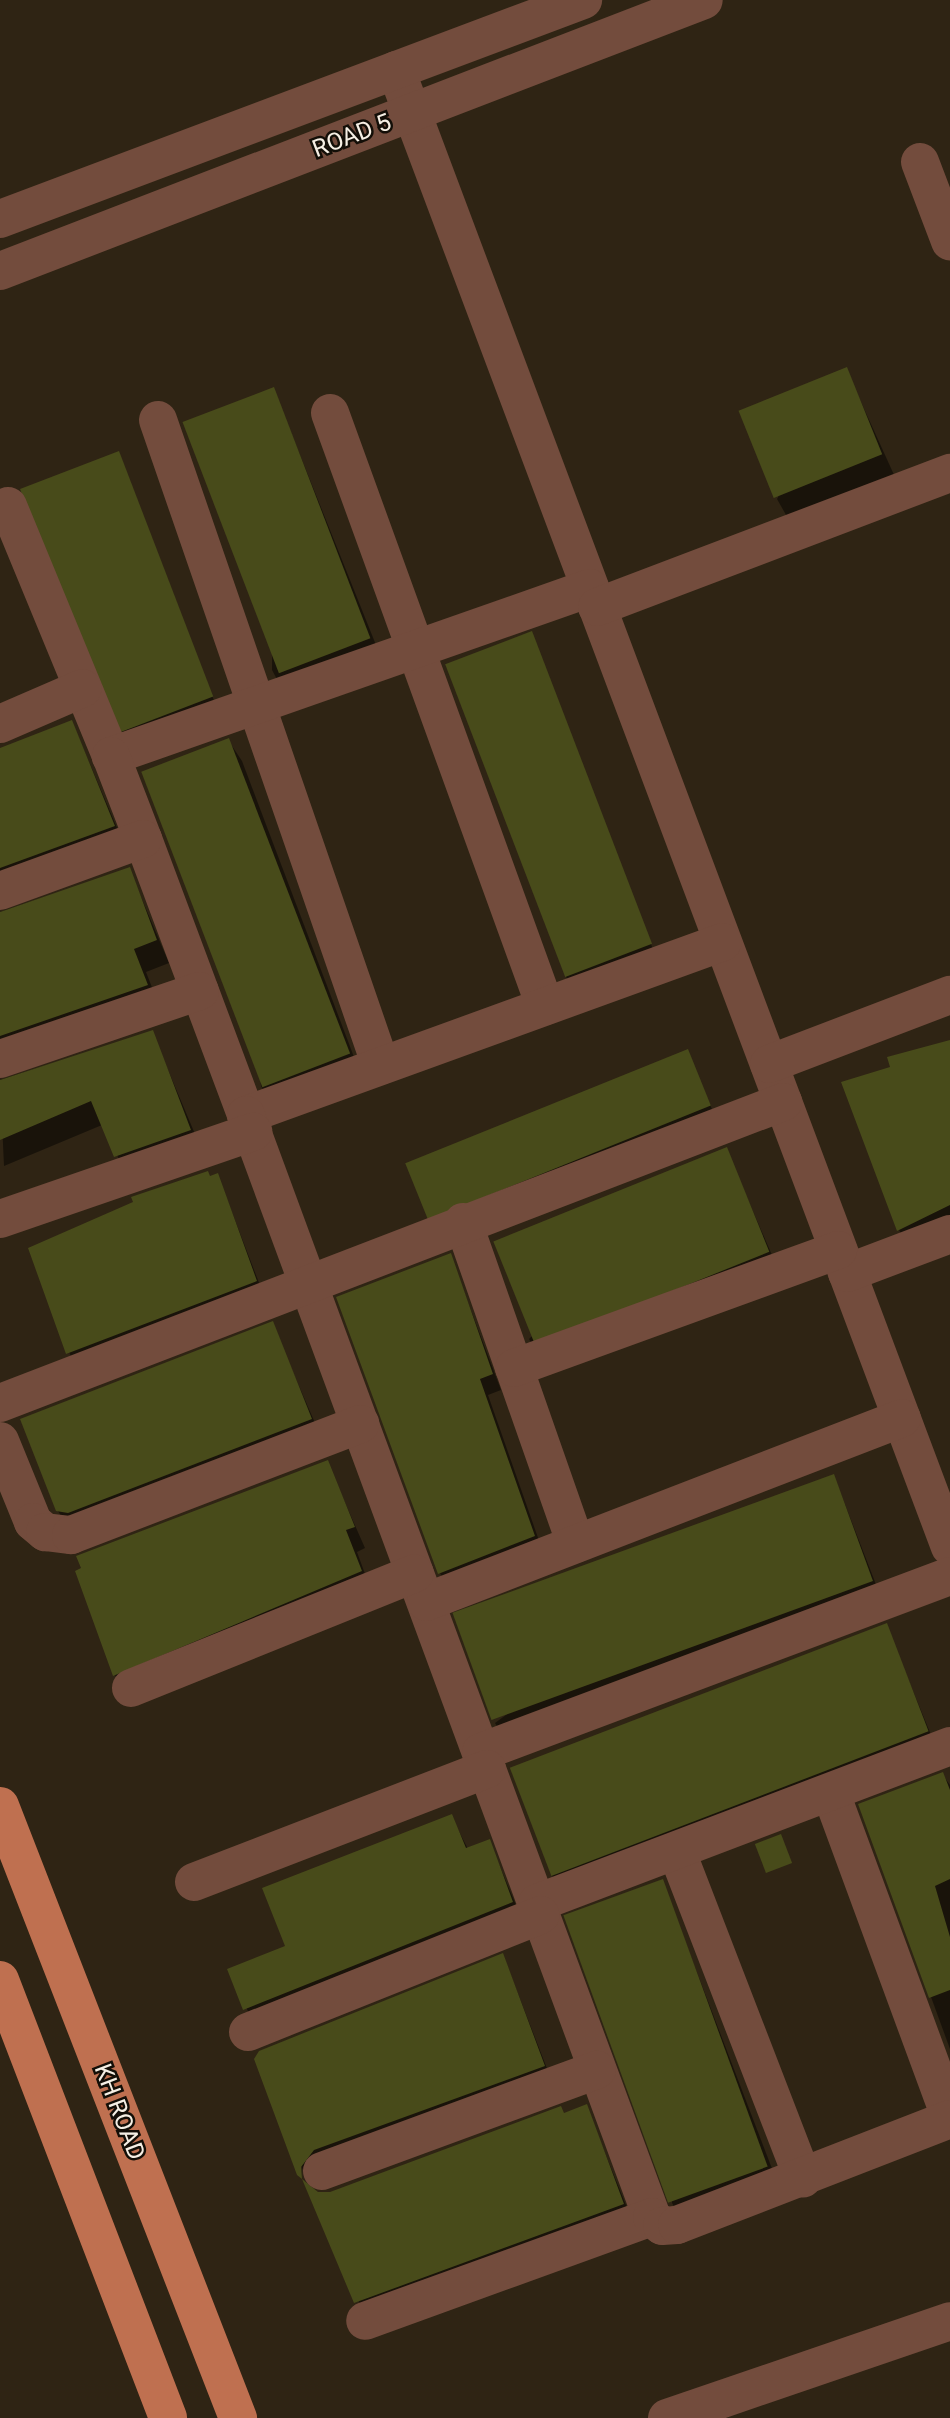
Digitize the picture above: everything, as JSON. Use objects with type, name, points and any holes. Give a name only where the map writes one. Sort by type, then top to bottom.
[{"type":"main road","name":"KH ROAD","points":[[0,1807],[238,2418]]},
{"type":"main road","points":[[0,1980],[168,2418]]},
{"type":"street","name":"ROAD 5","points":[[0,219],[583,0]]},
{"type":"street","name":"ROAD 5","points":[[0,271],[704,0]]},
{"type":"street","points":[[396,70],[843,1262],[947,1531]]},
{"type":"street","points":[[920,162],[950,241]]},
{"type":"street","points":[[330,413],[545,1006]]},
{"type":"street","points":[[158,420],[381,1066]]},
{"type":"street","points":[[111,755],[417,649],[594,597],[950,473]]},
{"type":"street","points":[[8,506],[143,839],[597,2070],[652,2217],[662,2227],[677,2225],[803,2179],[950,2118],[832,1796]]},
{"type":"street","points":[[0,724],[83,688]]},
{"type":"street","points":[[0,891],[143,839]]},
{"type":"street","points":[[0,1219],[249,1123],[381,1066],[723,942]]},
{"type":"street","points":[[0,1059],[200,991]]},
{"type":"street","points":[[769,1064],[950,995]]},
{"type":"street","points":[[0,1402],[463,1222],[783,1102]]},
{"type":"street","points":[[463,1222],[576,1544]]},
{"type":"street","points":[[514,1368],[843,1262],[950,1234]]},
{"type":"street","points":[[131,1688],[421,1588],[576,1544],[902,1418]]},
{"type":"street","points":[[0,1441],[33,1522],[45,1532],[71,1535],[360,1424]]},
{"type":"street","points":[[194,1882],[484,1760],[950,1576]]},
{"type":"street","points":[[248,2032],[677,1852],[832,1796],[950,1746]]},
{"type":"street","points":[[677,1852],[803,2179]]},
{"type":"street","points":[[322,2171],[597,2070]]},
{"type":"street","points":[[365,2321],[652,2217]]},
{"type":"street","points":[[667,2418],[950,2321]]},
{"type":"building","points":[[847,367],[882,454],[774,498],[739,411]]},
{"type":"building","points":[[274,387],[370,638],[279,673],[183,422]]},
{"type":"building","points":[[119,451],[213,697],[114,735],[20,489]]},
{"type":"building","points":[[532,631],[652,944],[565,977],[445,664]]},
{"type":"building","points":[[72,720],[115,826],[0,868],[0,748]]},
{"type":"building","points":[[229,738],[350,1054],[262,1087],[141,772]]},
{"type":"building","points":[[130,867],[157,940],[134,949],[148,985],[0,1036],[0,912]]},
{"type":"building","points":[[153,1030],[191,1130],[114,1157],[91,1101],[0,1140],[0,1080]]},
{"type":"building","points":[[950,1040],[950,1205],[897,1231],[841,1082],[890,1067],[887,1057]]},
{"type":"building","points":[[688,1049],[711,1106],[428,1220],[405,1163]]},
{"type":"building","points":[[727,1147],[769,1252],[536,1346],[493,1241]]},
{"type":"building","points":[[208,1171],[210,1176],[218,1173],[257,1281],[66,1354],[28,1248],[133,1202],[131,1197]]},
{"type":"building","points":[[451,1253],[493,1374],[480,1379],[535,1536],[438,1574],[336,1297]]},
{"type":"building","points":[[273,1321],[312,1419],[68,1513],[56,1511],[20,1419]]},
{"type":"building","points":[[328,1460],[355,1527],[346,1530],[362,1571],[113,1676],[75,1571],[81,1568],[76,1556]]},
{"type":"building","points":[[834,1474],[873,1581],[491,1720],[452,1613]]},
{"type":"building","points":[[887,1623],[929,1731],[551,1876],[510,1768]]},
{"type":"building","points":[[943,1772],[950,1790],[950,1879],[935,1886],[950,1937],[950,1990],[929,1998],[858,1804]]},
{"type":"building","points":[[452,1814],[466,1848],[490,1839],[513,1902],[243,2010],[227,1969],[285,1946],[262,1888]]},
{"type":"building","points":[[781,1834],[792,1863],[766,1873],[755,1844]]},
{"type":"building","points":[[663,1879],[768,2167],[668,2203],[563,1915]]},
{"type":"building","points":[[503,1953],[545,2066],[314,2150],[301,2167],[302,2179],[297,2175],[254,2059],[259,2051]]},
{"type":"building","points":[[587,2104],[624,2204],[354,2303],[302,2179],[318,2192],[330,2192],[561,2106],[564,2113]]}]
